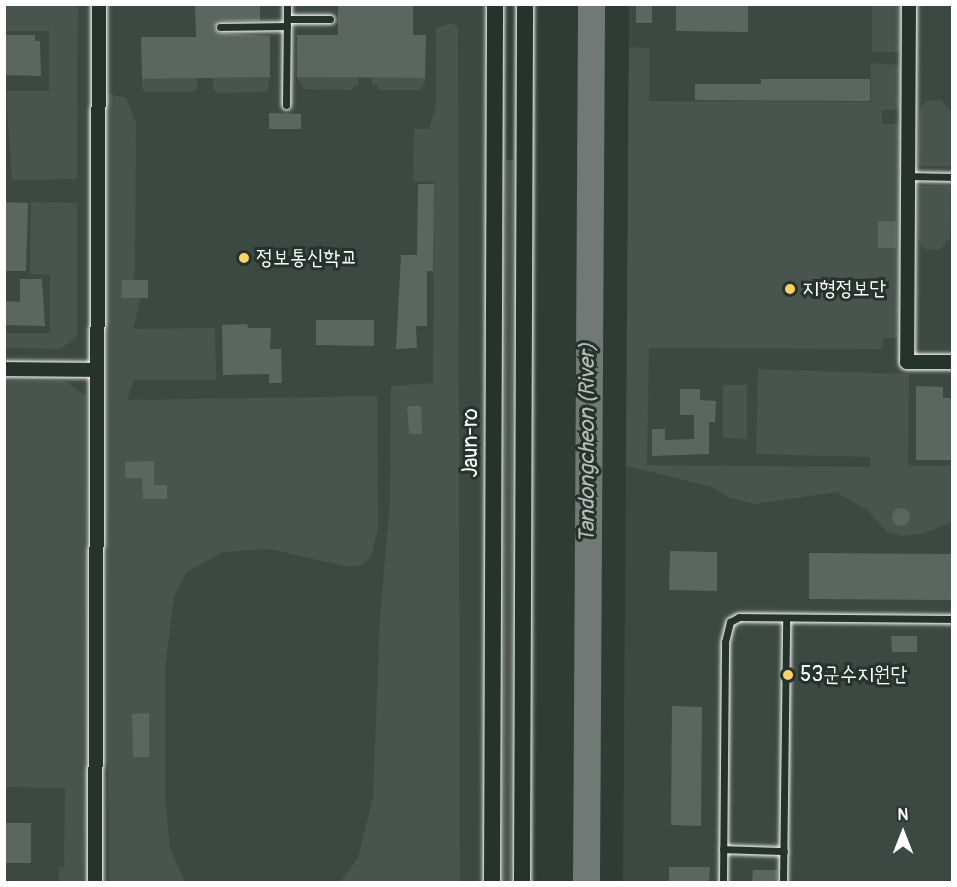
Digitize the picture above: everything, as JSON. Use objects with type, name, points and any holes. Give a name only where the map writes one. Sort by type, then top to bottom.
[{"type":"street","points":[[95,882],[99,4]]},
{"type":"street","name":"Jaun-ro","points":[[492,882],[495,4]]},
{"type":"street","points":[[522,882],[525,4]]},
{"type":"street","points":[[909,4],[907,362],[952,362]]},
{"type":"street","points":[[4,369],[96,370]]},
{"type":"lane","points":[[286,105],[287,4]]},
{"type":"lane","points":[[220,27],[330,19]]},
{"type":"lane","points":[[908,176],[952,177]]},
{"type":"lane","points":[[723,882],[727,630],[730,621],[739,617],[952,619]]},
{"type":"lane","points":[[783,882],[786,618]]},
{"type":"lane","points":[[723,849],[784,851]]},
{"type":"shaded area","points":[[4,5],[78,5],[77,179],[12,180],[6,91],[49,91],[49,31],[5,31]]},
{"type":"shaded area","name":"정보통신학교","points":[[5,5],[484,5],[481,882],[5,882]]},
{"type":"shaded area","points":[[629,5],[952,5],[952,882],[623,882]]},
{"type":"shaded area","points":[[872,5],[901,5],[900,52],[872,52]]},
{"type":"shaded area","points":[[451,23],[458,27],[460,882],[340,882],[358,858],[373,797],[380,617],[390,501],[391,386],[433,383],[434,182],[413,181],[414,129],[429,129],[436,105],[436,28]]},
{"type":"shaded area","points":[[629,47],[649,48],[649,101],[871,102],[871,63],[900,65],[899,109],[882,110],[882,124],[899,124],[898,338],[883,338],[882,349],[649,348],[647,465],[870,467],[870,457],[756,454],[758,369],[909,374],[908,465],[952,466],[952,522],[922,534],[902,536],[887,532],[867,510],[836,492],[755,504],[730,498],[712,487],[626,466]]},
{"type":"shaded area","points":[[270,77],[267,92],[218,93],[213,89],[213,78]]},
{"type":"shaded area","points":[[297,77],[358,77],[358,86],[353,86],[353,90],[304,89]]},
{"type":"shaded area","points":[[372,77],[425,78],[425,83],[420,90],[378,90],[378,85],[372,85]]},
{"type":"shaded area","points":[[197,78],[197,89],[192,92],[147,92],[142,89],[142,79]]},
{"type":"shaded area","points":[[105,93],[126,98],[136,123],[135,272],[133,280],[122,280],[121,297],[141,298],[133,329],[215,328],[216,380],[134,380],[127,400],[377,396],[378,528],[371,557],[362,565],[350,567],[269,549],[223,552],[187,572],[174,596],[165,669],[165,796],[170,848],[185,882],[109,882]]},
{"type":"shaded area","points":[[941,100],[951,112],[951,166],[918,166],[920,108],[926,101]]},
{"type":"shaded area","points":[[506,160],[513,160],[511,882],[503,882]]},
{"type":"shaded area","points":[[918,186],[951,186],[950,238],[940,250],[924,249],[918,239]]},
{"type":"shaded area","points":[[31,202],[77,203],[77,336],[61,349],[5,348],[5,333],[50,333],[50,275],[30,274]]},
{"type":"shaded area","points":[[5,381],[65,381],[86,396],[88,752],[83,882],[59,882],[59,867],[64,867],[65,788],[5,787]]},
{"type":"shaded area","points":[[723,385],[747,385],[747,439],[723,438]]},
{"type":"building","points":[[260,4],[260,21],[220,21],[214,28],[219,33],[270,36],[270,77],[142,79],[141,37],[196,37],[195,5]]},
{"type":"building","points":[[338,4],[413,4],[413,35],[426,35],[425,78],[297,77],[297,35],[338,35]]},
{"type":"building","points":[[636,4],[652,4],[652,23],[636,23]]},
{"type":"building","points":[[676,4],[748,4],[748,32],[676,31]]},
{"type":"building","points":[[4,35],[35,35],[35,41],[40,41],[41,76],[4,75]]},
{"type":"building","points":[[761,79],[870,79],[870,101],[695,100],[695,84],[761,84]]},
{"type":"building","points":[[269,113],[301,114],[301,129],[269,129]]},
{"type":"building","points":[[418,184],[434,184],[433,271],[427,271],[427,326],[416,326],[417,348],[396,349],[401,255],[417,255]]},
{"type":"building","points":[[4,202],[28,203],[26,271],[4,271]]},
{"type":"building","points":[[878,221],[896,221],[896,248],[878,248]]},
{"type":"building","points":[[20,279],[42,279],[45,326],[4,325],[5,301],[20,302]]},
{"type":"building","points":[[122,280],[148,280],[148,298],[121,298]]},
{"type":"building","points":[[316,320],[374,320],[374,346],[316,345]]},
{"type":"building","points":[[247,324],[248,328],[271,328],[270,349],[281,349],[282,383],[269,383],[269,374],[223,375],[222,325]]},
{"type":"building","points":[[916,386],[943,387],[943,398],[952,398],[952,460],[916,460]]},
{"type":"building","points":[[680,389],[700,389],[700,400],[716,401],[715,422],[709,422],[709,454],[652,456],[652,429],[665,429],[665,440],[694,439],[694,415],[680,415]]},
{"type":"building","points":[[407,406],[421,406],[422,434],[409,434]]},
{"type":"building","points":[[154,461],[154,485],[167,485],[167,499],[143,499],[142,478],[125,478],[125,462]]},
{"type":"building","points":[[901,508],[907,511],[910,517],[907,523],[901,526],[895,523],[892,517],[895,511]]},
{"type":"building","points":[[670,551],[717,552],[717,591],[669,590]]},
{"type":"building","points":[[809,553],[952,554],[952,600],[809,599]]},
{"type":"building","points":[[891,636],[917,636],[917,652],[892,652]]},
{"type":"building","points":[[672,706],[702,707],[701,826],[671,825]]},
{"type":"building","points":[[149,713],[149,757],[133,757],[132,714]]},
{"type":"building","points":[[4,823],[31,823],[31,863],[4,863]]},
{"type":"building","points":[[669,867],[710,867],[709,882],[669,882]]},
{"type":"building","points":[[753,870],[777,870],[777,882],[752,882]]},
{"type":"waterway","name":"Tandongcheon (River)","points":[[586,882],[591,4]]},
{"type":"place","name":"정보통신학교","points":[[244,258]]},
{"type":"place","name":"지형정보단","points":[[790,289]]},
{"type":"place","name":"53군수지원단","points":[[788,675]]}]
